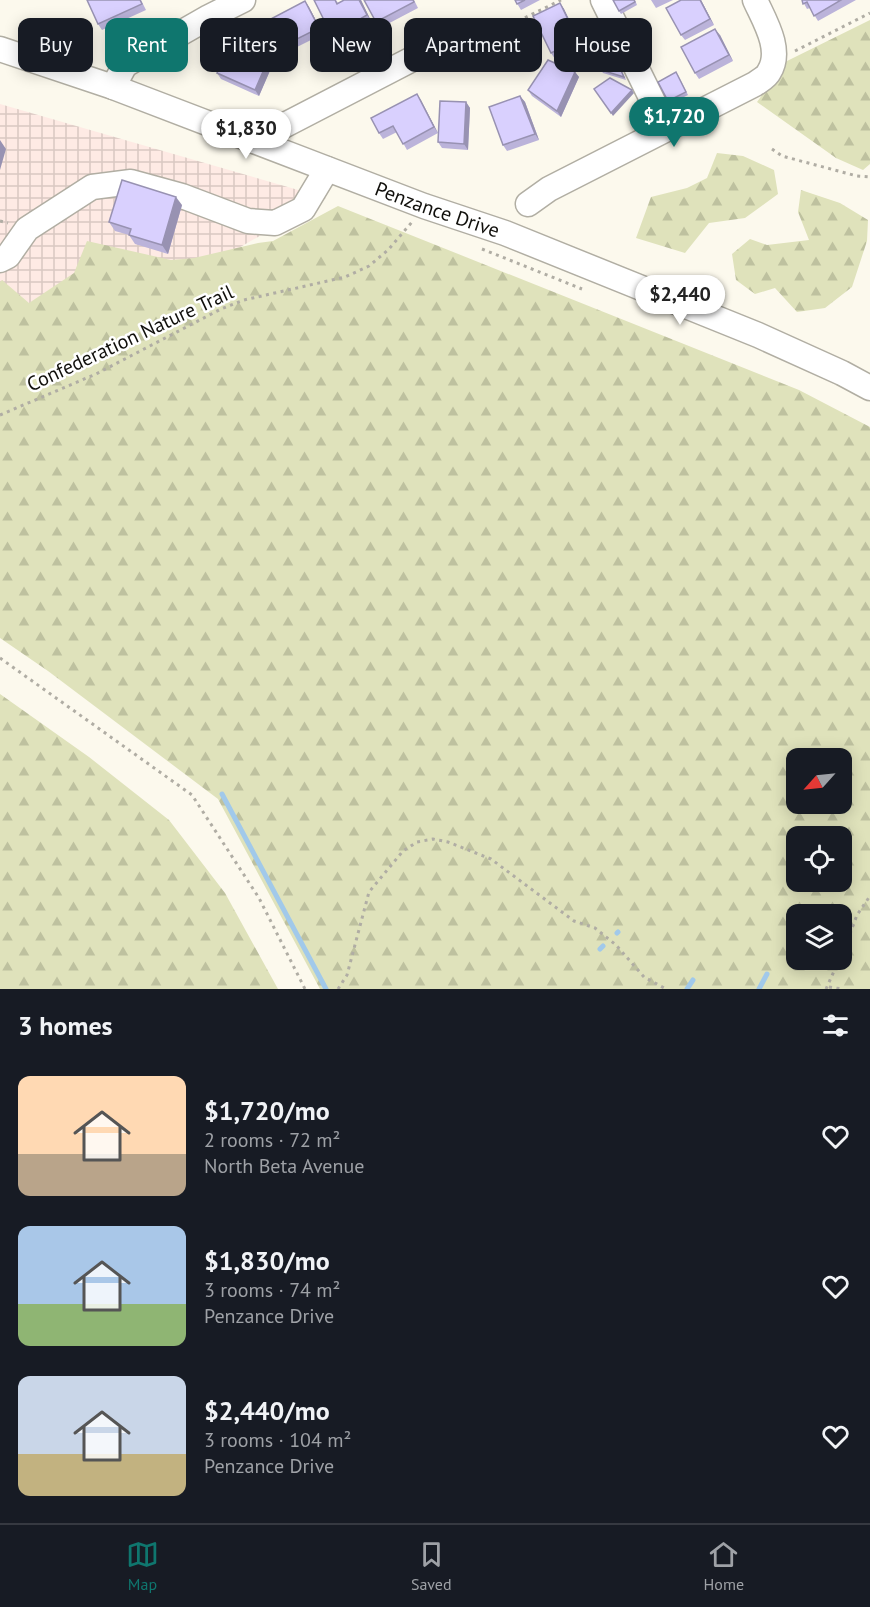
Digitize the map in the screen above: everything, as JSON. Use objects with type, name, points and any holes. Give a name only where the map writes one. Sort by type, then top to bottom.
[{"type":"street","points":[[113,87],[125,65],[243,0]]},
{"type":"street","points":[[603,0],[666,128]]},
{"type":"street","points":[[528,204],[549,189],[754,84],[769,73],[780,56],[754,0]]},
{"type":"street","name":"Penzance Drive","points":[[0,49],[113,87],[424,206],[505,233],[747,331],[842,373],[870,388]]},
{"type":"street","points":[[254,141],[404,63]]},
{"type":"street","points":[[0,260],[8,256],[27,229],[92,188],[131,182],[182,196],[248,221],[275,223],[303,209],[327,169]]},
{"type":"path","points":[[524,18],[561,0]]},
{"type":"path","points":[[780,56],[870,13]]},
{"type":"path","points":[[772,149],[782,156],[857,176],[870,177]]},
{"type":"path","name":"Confederation Nature Trail","points":[[0,415],[96,374],[221,309],[244,300],[345,277],[369,266],[388,250],[424,206]]},
{"type":"path","points":[[0,658],[192,795],[259,898],[305,989]]},
{"type":"path","points":[[338,989],[347,975],[369,892],[403,851],[417,842],[433,839],[491,859],[574,921],[595,927],[616,945],[644,977],[666,989]]},
{"type":"path","points":[[852,928],[857,915],[870,896]]},
{"type":"path","points":[[835,970],[827,988],[842,989]]},
{"type":"shaded area","points":[[0,104],[326,198],[181,281],[0,370]]},
{"type":"green space","points":[[870,20],[870,164],[863,170],[836,158],[757,102],[787,61]]},
{"type":"green space","points":[[717,153],[743,156],[774,170],[778,194],[745,218],[709,223],[685,253],[636,238],[651,197],[687,188],[707,178]]},
{"type":"green space","points":[[801,190],[840,203],[868,220],[867,241],[852,287],[825,308],[797,312],[775,288],[755,294],[736,280],[732,254],[750,239],[767,245],[809,240],[798,212]]},
{"type":"green space","points":[[338,206],[799,390],[870,427],[870,989],[320,989],[218,799],[48,671],[0,638],[0,282],[2,280],[29,303],[74,273],[87,241],[171,260],[194,258],[273,241]]},
{"type":"green space","points":[[0,694],[89,757],[169,820],[225,893],[278,989],[0,989]]},
{"type":"building","points":[[87,0],[140,0],[142,4],[111,18],[105,18],[105,21],[98,24]]},
{"type":"building","points":[[314,0],[335,0],[337,4],[344,0],[359,0],[367,15],[362,18],[323,18]]},
{"type":"building","points":[[364,0],[413,0],[414,2],[384,18],[374,18]]},
{"type":"building","points":[[613,0],[634,0],[635,2],[619,11]]},
{"type":"building","points":[[681,0],[700,0],[710,19],[681,35],[666,8]]},
{"type":"building","points":[[802,0],[841,0],[814,16],[807,2],[803,4]]},
{"type":"building","points":[[305,1],[314,18],[310,18],[310,32],[298,38],[298,18],[273,18]]},
{"type":"building","points":[[560,3],[567,18],[554,18],[554,52],[551,53],[542,34],[542,18],[533,16]]},
{"type":"building","points":[[715,29],[729,55],[695,73],[681,47]]},
{"type":"building","points":[[548,60],[554,63],[554,72],[575,72],[557,111],[528,90]]},
{"type":"building","points":[[217,72],[263,72],[255,90]]},
{"type":"building","points":[[608,72],[622,72],[624,77]]},
{"type":"building","points":[[676,72],[686,92],[668,101],[658,82]]},
{"type":"building","points":[[610,78],[632,90],[611,113],[594,89]]},
{"type":"building","points":[[417,94],[434,127],[403,144],[393,126],[379,133],[371,118]]},
{"type":"building","points":[[520,96],[535,134],[503,145],[489,107]]},
{"type":"building","points":[[440,101],[466,102],[464,144],[438,142]]},
{"type":"building","points":[[122,180],[176,197],[162,245],[129,235],[131,229],[109,222]]},
{"type":"waterway","points":[[222,794],[326,989]]},
{"type":"waterway","points":[[600,949],[603,946]]},
{"type":"waterway","points":[[759,989],[767,974]]},
{"type":"waterway","points":[[687,989],[693,980]]}]
